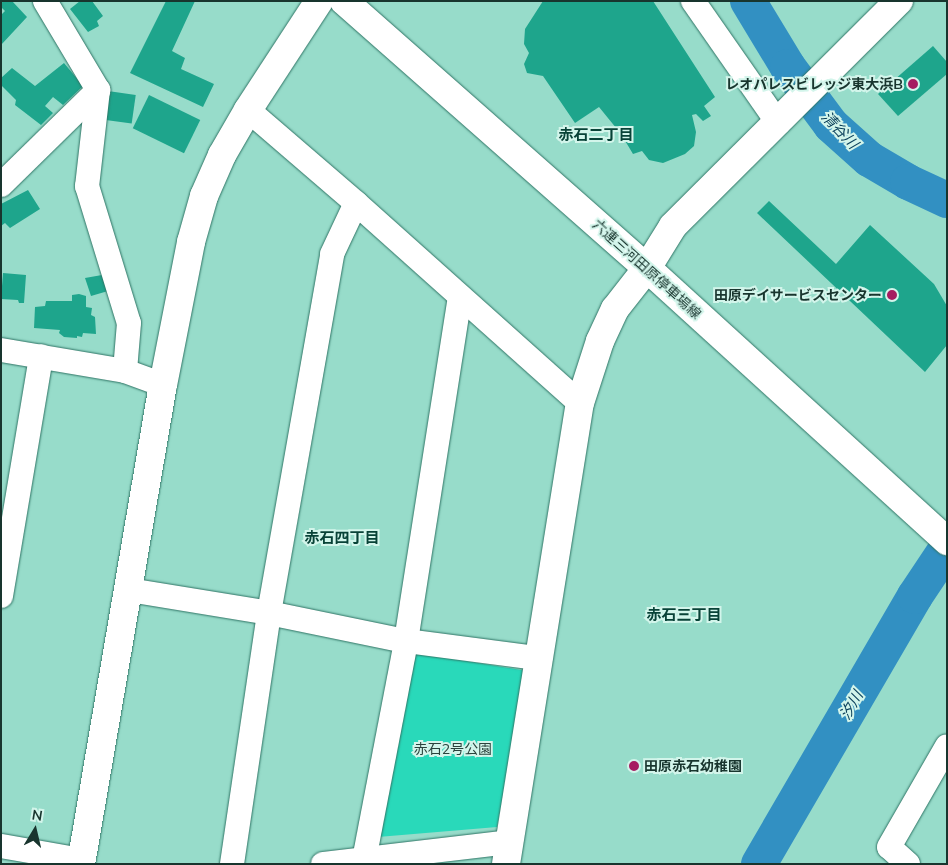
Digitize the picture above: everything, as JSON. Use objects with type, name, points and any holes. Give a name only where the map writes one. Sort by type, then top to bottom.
[{"type":"street","points":[[1,846],[81,862],[129,590],[162,385],[191,242],[204,196],[222,156],[248,110],[319,1]]},
{"type":"street","name":"六連三河田原停車場線","points":[[344,1],[647,268],[947,541]]},
{"type":"street","points":[[693,1],[778,123]]},
{"type":"street","points":[[323,864],[364,860],[508,853],[580,403],[600,341],[611,317],[647,268],[673,226],[693,203],[778,123],[899,1]]},
{"type":"street","points":[[48,2],[98,90],[87,186],[129,322],[125,371]]},
{"type":"street","points":[[1,185],[98,90]]},
{"type":"street","points":[[248,110],[356,203],[580,403]]},
{"type":"street","points":[[232,864],[269,613],[332,254],[356,203]]},
{"type":"street","points":[[364,860],[406,641],[460,297]]},
{"type":"street","points":[[1,350],[125,371],[162,385]]},
{"type":"street","points":[[1,596],[41,356]]},
{"type":"street","points":[[129,590],[269,613],[406,641],[538,658]]},
{"type":"street","points":[[908,864],[890,848],[947,746]]},
{"type":"green space","name":"赤石2号公園","points":[[412,652],[527,671],[497,827],[378,837]]},
{"type":"building","points":[[12,1],[27,17],[1,45],[1,15],[5,11],[1,7],[1,3]]},
{"type":"building","points":[[80,1],[92,1],[103,16],[97,21],[99,26],[88,32],[70,9]]},
{"type":"building","points":[[166,1],[195,1],[172,51],[185,58],[181,69],[214,84],[203,107],[130,73]]},
{"type":"building","points":[[543,1],[653,1],[715,97],[704,106],[711,116],[703,121],[696,114],[692,115],[696,132],[694,146],[685,154],[663,163],[649,160],[642,151],[633,154],[621,134],[599,107],[575,123],[543,76],[527,73],[524,64],[529,53],[524,44],[525,29]]},
{"type":"building","name":"レオパレスビレッジ東大浜B","points":[[933,46],[947,62],[947,74],[898,116],[878,94]]},
{"type":"building","points":[[64,63],[83,86],[63,105],[53,97],[45,106],[53,113],[41,125],[15,105],[16,100],[1,85],[1,78],[12,68],[35,86]]},
{"type":"building","points":[[108,91],[136,95],[132,124],[104,120]]},
{"type":"building","points":[[149,95],[200,120],[184,153],[133,128]]},
{"type":"building","points":[[28,190],[40,209],[10,228],[5,223],[1,226],[1,204]]},
{"type":"building","name":"田原デイサービスセンター","points":[[769,201],[836,264],[870,225],[934,284],[947,306],[947,345],[925,372],[757,213]]},
{"type":"building","points":[[3,273],[26,275],[24,303],[19,303],[18,300],[1,299]]},
{"type":"building","points":[[102,275],[108,291],[91,296],[85,278]]},
{"type":"building","points":[[72,295],[86,296],[86,307],[92,308],[91,315],[95,317],[96,334],[83,333],[82,337],[77,336],[77,338],[64,337],[59,333],[60,330],[34,328],[35,307],[45,306],[46,301],[72,301]]},
{"type":"waterway","name":"清谷川","points":[[748,1],[788,67],[831,125],[869,159],[908,182],[947,200]]},
{"type":"waterway","name":"汐川","points":[[759,864],[915,596],[947,548]]},
{"type":"place","name":"レオパレスビレッジ東大浜B","points":[[913,84]]},
{"type":"place","name":"田原デイサービスセンター","points":[[892,295]]},
{"type":"place","name":"田原赤石幼稚園","points":[[634,766]]},
{"type":"district","name":"赤石二丁目","points":[[596,135]]},
{"type":"district","name":"赤石四丁目","points":[[342,538]]},
{"type":"district","name":"赤石三丁目","points":[[684,615]]}]
